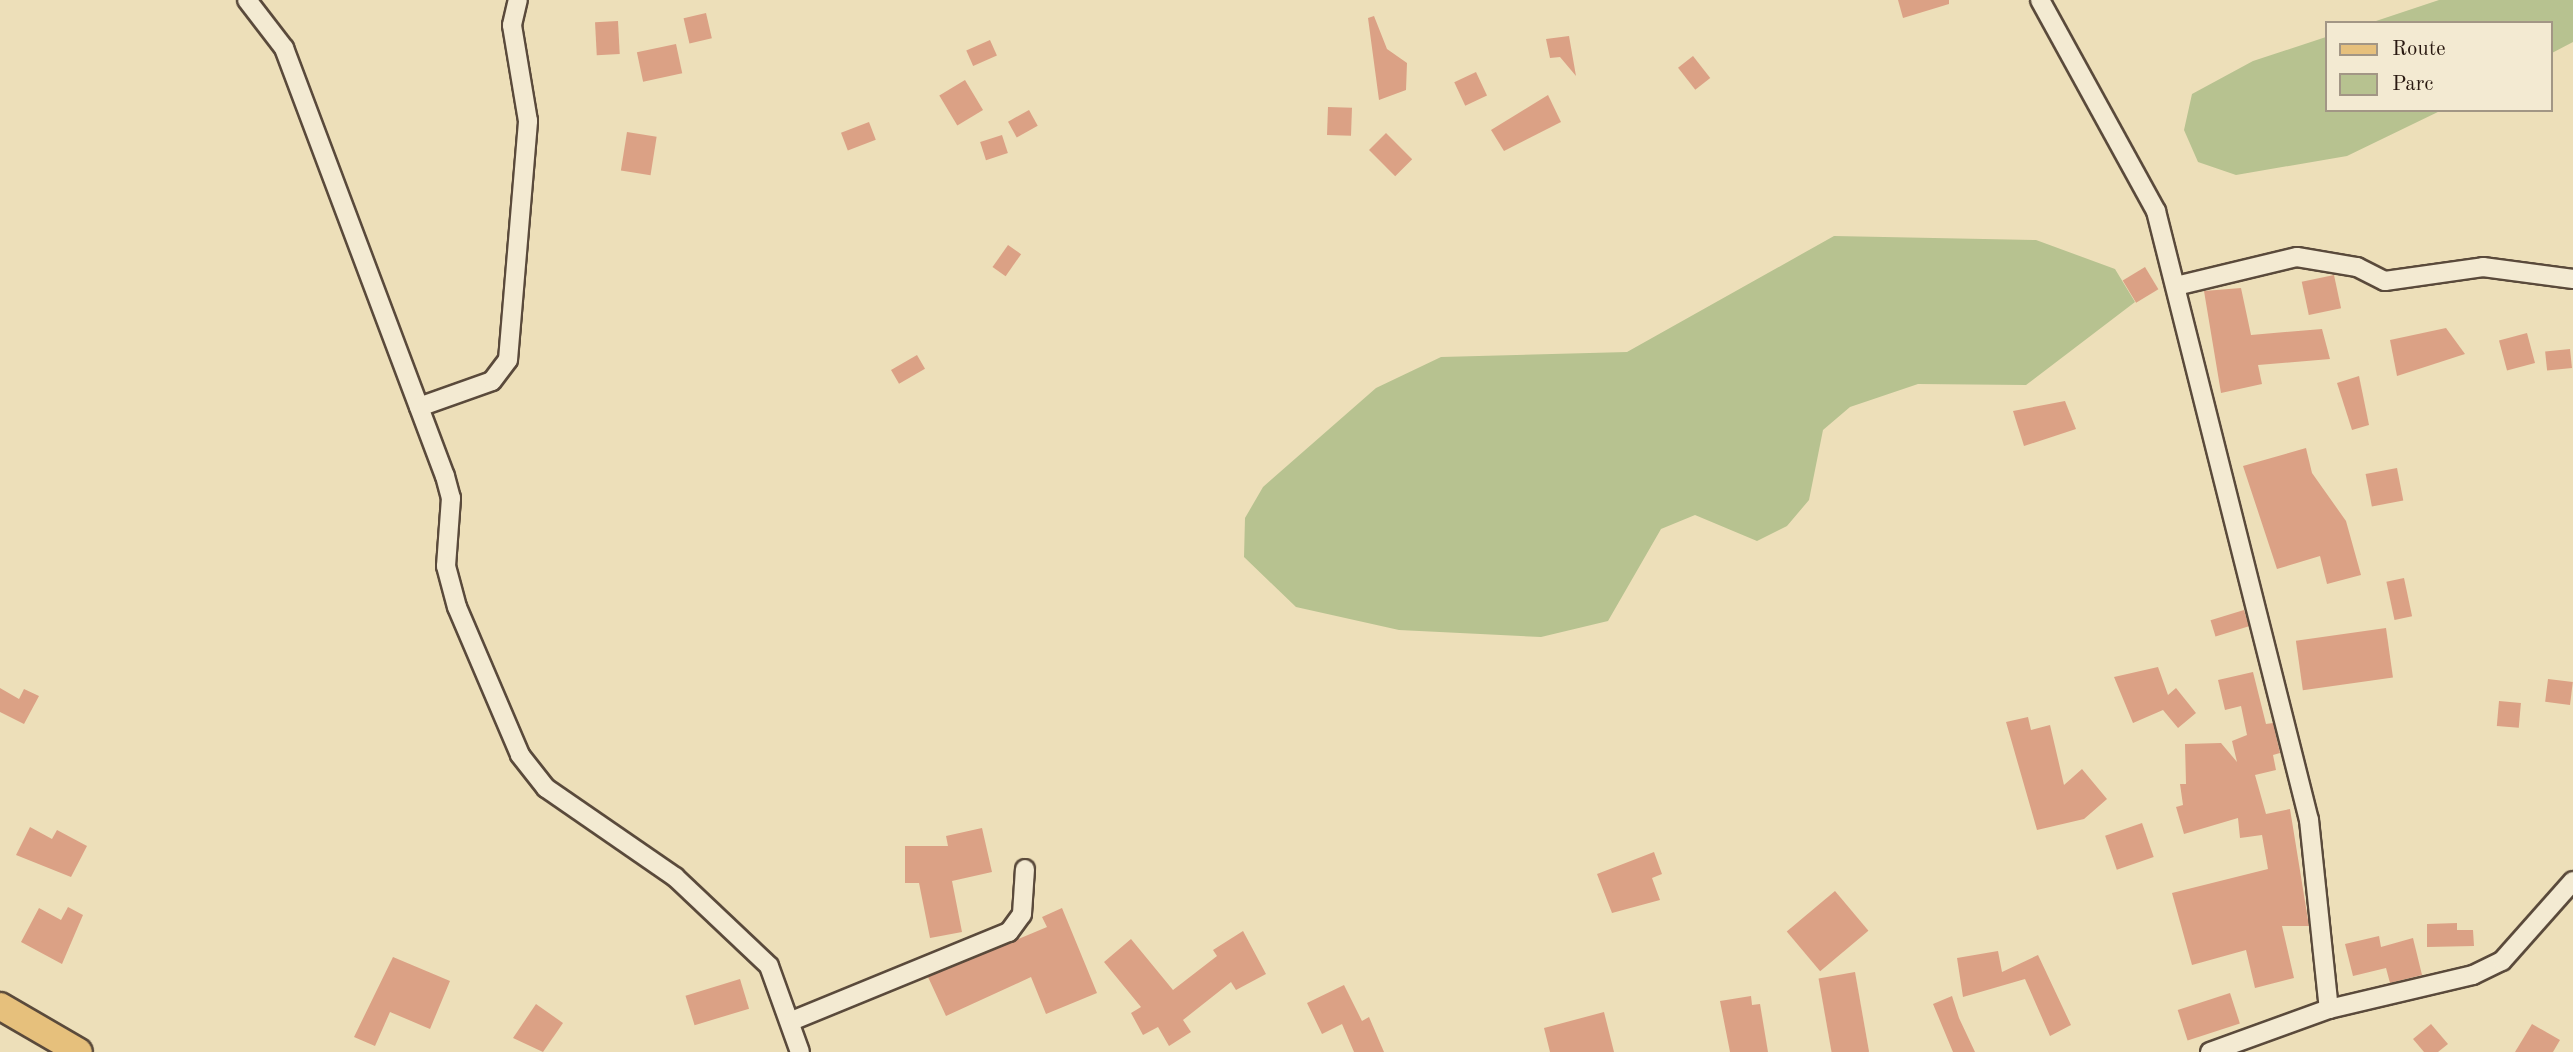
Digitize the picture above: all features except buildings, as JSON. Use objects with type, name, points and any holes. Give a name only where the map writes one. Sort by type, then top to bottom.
[{"type":"main road","points":[[0,1006],[79,1052]]},
{"type":"street","points":[[247,0],[284,48],[419,407],[451,498],[446,566],[457,607],[520,755],[547,788],[674,877],[769,966],[794,1020],[800,1052]]},
{"type":"street","points":[[419,407],[492,381],[508,360],[528,121],[512,25],[518,0]]},
{"type":"street","points":[[2040,0],[2127,163],[2156,211],[2309,820],[2329,1009]]},
{"type":"street","points":[[2176,286],[2297,257],[2357,267],[2385,281],[2483,267],[2573,279]]},
{"type":"street","points":[[794,1020],[1009,932],[1022,914],[1025,869]]},
{"type":"street","points":[[2210,1052],[2329,1009],[2473,975],[2502,961],[2573,881]]},
{"type":"green space","points":[[2439,0],[2573,0],[2573,42],[2552,53],[2552,21],[2376,21]]},
{"type":"green space","points":[[2324,38],[2324,112],[2438,112],[2347,156],[2236,175],[2198,162],[2184,130],[2192,94],[2253,61]]},
{"type":"green space","points":[[1834,236],[2036,240],[2115,269],[2135,302],[2026,385],[1918,384],[1850,407],[1823,430],[1809,500],[1787,526],[1757,541],[1695,515],[1661,529],[1608,621],[1541,637],[1399,630],[1296,607],[1244,557],[1245,518],[1263,487],[1376,388],[1441,357],[1627,352]]}]
